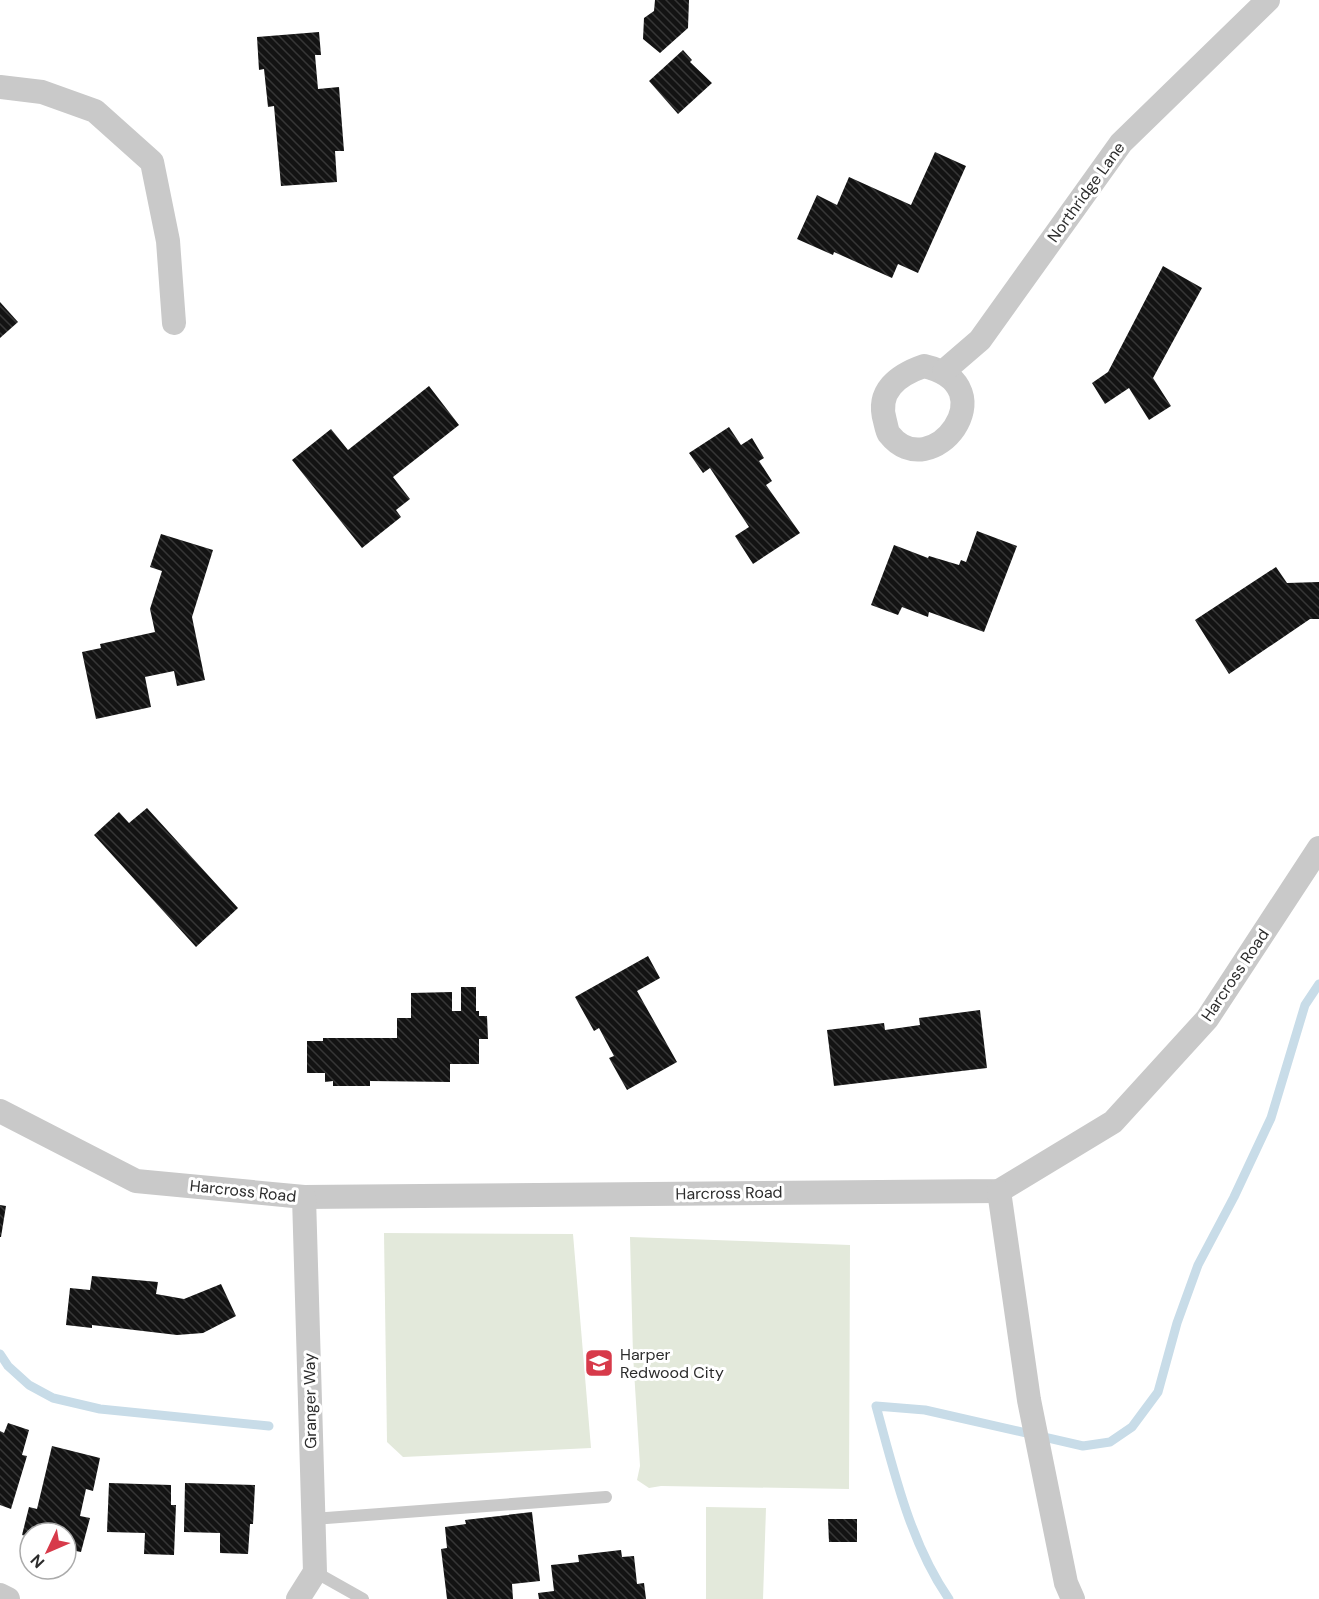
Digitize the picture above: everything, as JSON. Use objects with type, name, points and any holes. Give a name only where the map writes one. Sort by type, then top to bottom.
[{"type":"street","name":"Northridge Lane","points":[[944,371],[980,340],[1120,143],[1268,0]]},
{"type":"street","points":[[0,87],[42,92],[95,111],[152,162],[168,241],[174,323]]},
{"type":"street","name":"Harcross Road","points":[[0,1111],[136,1181],[304,1197],[999,1191],[1113,1122],[1207,1019],[1319,848]]},
{"type":"street","points":[[999,1191],[1029,1400],[1066,1583],[1073,1599]]},
{"type":"street","name":"Granger Way","points":[[304,1197],[315,1572]]},
{"type":"street","points":[[298,1599],[315,1572]]},
{"type":"street","points":[[0,1595],[8,1599]]},
{"type":"lane","points":[[313,1519],[606,1497]]},
{"type":"lane","points":[[315,1572],[363,1599]]},
{"type":"shaded area","points":[[384,1233],[573,1234],[591,1448],[403,1457],[387,1442]]},
{"type":"shaded area","points":[[630,1237],[850,1245],[849,1489],[661,1486],[649,1488],[637,1480],[640,1466],[633,1355]]},
{"type":"shaded area","points":[[706,1507],[766,1508],[763,1599],[706,1599]]},
{"type":"building","points":[[655,0],[689,0],[688,28],[660,53],[643,39],[644,18],[654,11]]},
{"type":"building","points":[[319,32],[321,55],[315,55],[318,89],[339,87],[344,151],[335,151],[337,182],[281,186],[274,106],[268,107],[264,69],[259,70],[257,37]]},
{"type":"building","points":[[683,50],[692,60],[690,62],[712,83],[678,114],[649,81]]},
{"type":"building","points":[[935,152],[966,166],[918,273],[898,264],[892,278],[834,252],[833,255],[797,239],[817,195],[837,205],[849,177],[911,205]]},
{"type":"building","points":[[1163,266],[1202,288],[1153,378],[1171,406],[1149,420],[1129,388],[1105,404],[1092,383],[1108,372]]},
{"type":"building","points":[[0,302],[18,322],[0,338]]},
{"type":"building","points":[[429,386],[459,425],[393,477],[410,499],[396,510],[401,517],[362,548],[292,460],[331,429],[348,450]]},
{"type":"building","points":[[729,427],[741,445],[752,438],[764,458],[759,461],[772,481],[766,485],[800,533],[753,564],[735,536],[749,527],[710,468],[703,473],[689,453]]},
{"type":"building","points":[[977,531],[1017,546],[984,632],[929,612],[928,617],[902,607],[898,615],[871,605],[894,545],[928,558],[929,556],[959,565],[961,560],[966,562]]},
{"type":"building","points":[[161,534],[213,550],[192,617],[205,680],[177,686],[174,671],[145,677],[151,707],[96,719],[82,652],[101,648],[100,644],[155,632],[150,609],[162,571],[150,567]]},
{"type":"building","points":[[1276,567],[1287,583],[1319,582],[1319,619],[1310,619],[1229,674],[1195,620]]},
{"type":"building","points":[[147,808],[238,908],[196,947],[94,835],[119,812],[129,823]]},
{"type":"building","points":[[648,956],[660,978],[637,991],[677,1062],[627,1090],[609,1058],[614,1056],[599,1028],[594,1031],[575,997]]},
{"type":"building","points":[[461,987],[476,987],[476,1011],[479,1011],[479,1016],[487,1016],[488,1039],[479,1039],[479,1064],[450,1064],[450,1082],[370,1081],[370,1086],[333,1086],[333,1081],[325,1082],[325,1073],[307,1073],[307,1041],[323,1041],[323,1038],[397,1038],[397,1018],[411,1018],[411,993],[452,992],[452,1011],[461,1011]]},
{"type":"building","points":[[980,1010],[987,1068],[834,1086],[827,1030],[884,1023],[885,1030],[920,1025],[919,1018]]},
{"type":"building","points":[[0,1205],[6,1206],[1,1237],[0,1237]]},
{"type":"building","points":[[92,1276],[158,1282],[156,1294],[184,1299],[221,1284],[236,1316],[203,1333],[177,1335],[92,1325],[92,1328],[66,1325],[70,1288],[90,1290]]},
{"type":"building","points":[[8,1423],[29,1430],[22,1455],[27,1456],[11,1509],[0,1505],[0,1431],[4,1433]]},
{"type":"building","points":[[52,1446],[100,1458],[93,1491],[86,1489],[80,1516],[90,1518],[81,1552],[78,1551],[78,1521],[26,1521],[29,1507],[37,1509]]},
{"type":"building","points":[[109,1483],[171,1485],[171,1505],[176,1505],[174,1555],[144,1554],[145,1533],[107,1532]]},
{"type":"building","points":[[185,1483],[255,1485],[253,1524],[250,1524],[248,1554],[220,1553],[220,1533],[184,1532]]},
{"type":"building","points":[[532,1512],[540,1581],[512,1584],[513,1599],[447,1599],[441,1549],[447,1548],[445,1527],[466,1524],[465,1520]]},
{"type":"building","points":[[828,1519],[857,1519],[857,1542],[829,1542]]},
{"type":"building","points":[[621,1550],[622,1557],[634,1556],[637,1584],[644,1583],[646,1599],[539,1599],[538,1593],[554,1591],[551,1565],[579,1562],[578,1555]]},
{"type":"waterway","points":[[949,1599],[935,1577],[914,1530],[897,1481],[876,1406],[925,1410],[1083,1446],[1110,1442],[1132,1427],[1158,1392],[1177,1323],[1198,1265],[1234,1197],[1271,1118],[1305,1005],[1319,984]]},
{"type":"waterway","points":[[0,1354],[8,1366],[29,1385],[53,1398],[100,1409],[269,1426]]},
{"type":"place","name":"Harper Redwood City","points":[[599,1363]]}]
